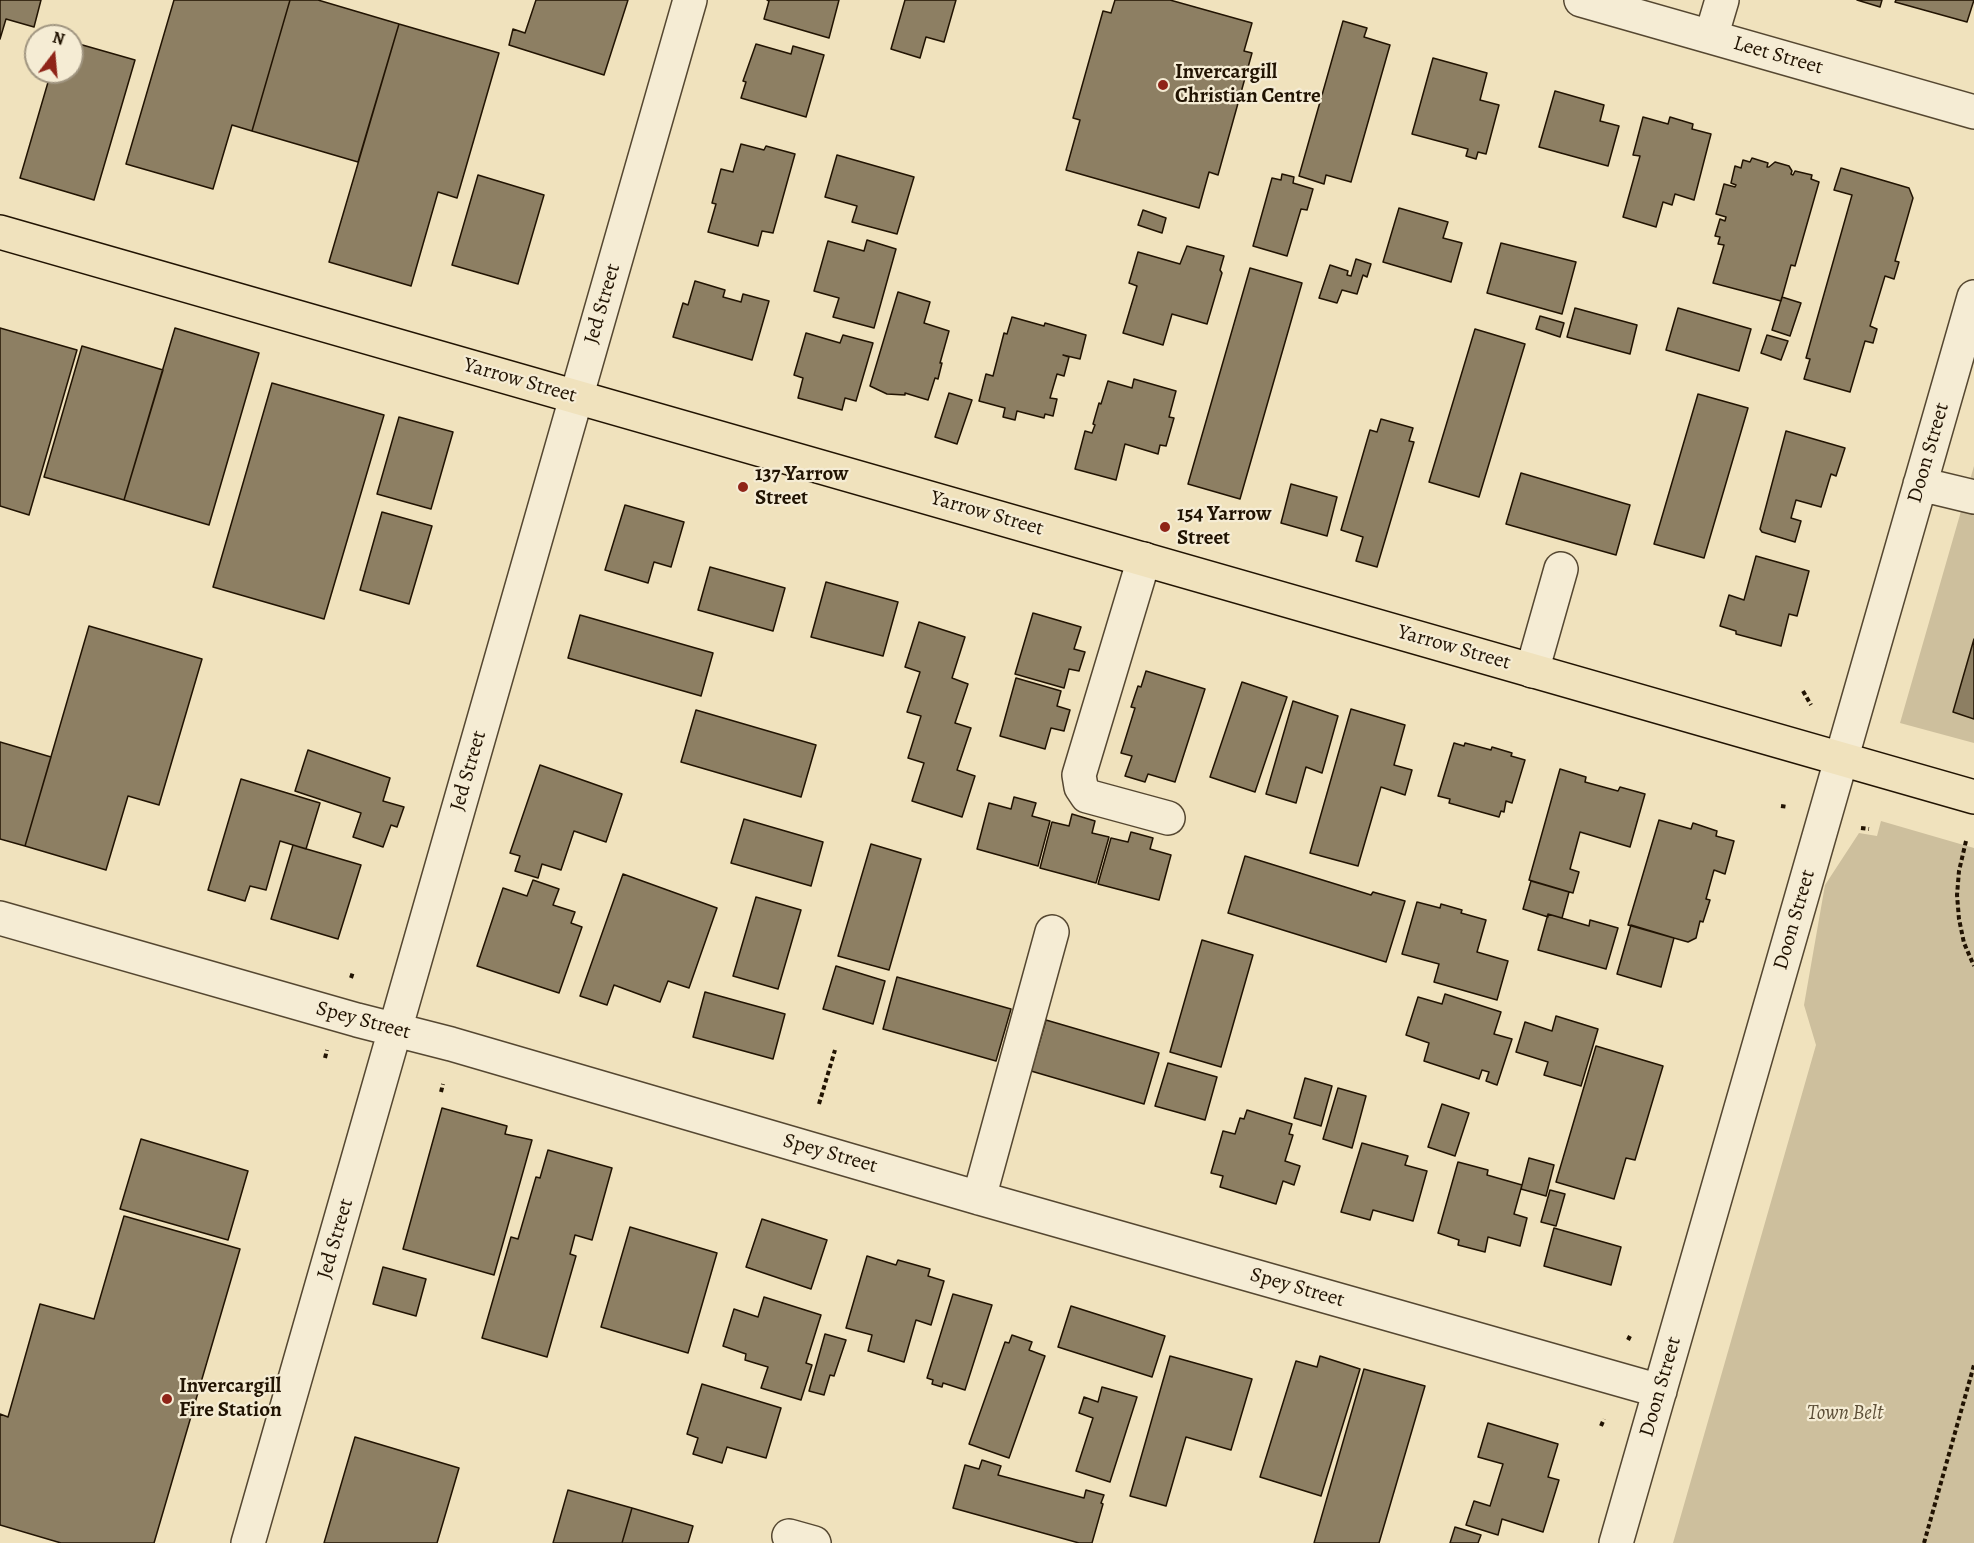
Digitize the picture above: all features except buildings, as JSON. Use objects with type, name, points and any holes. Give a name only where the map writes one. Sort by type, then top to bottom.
[{"type":"main road","name":"Yarrow Street","points":[[0,232],[1974,797]]},
{"type":"street","name":"Jed Street","points":[[248,1543],[690,0]]},
{"type":"street","name":"Leet Street","points":[[1581,0],[1974,112]]},
{"type":"street","points":[[1711,37],[1722,0]]},
{"type":"street","name":"Doon Street","points":[[1616,1543],[1974,297]]},
{"type":"street","points":[[1920,484],[1974,497]]},
{"type":"street","points":[[1144,559],[1079,775],[1081,787],[1087,796],[1168,818]]},
{"type":"street","points":[[1532,671],[1561,569]]},
{"type":"street","name":"Spey Street","points":[[0,918],[1660,1391]]},
{"type":"street","points":[[979,1198],[1052,932]]},
{"type":"path","points":[[1803,691],[1811,705]]},
{"type":"path","points":[[1781,806],[1788,807]]},
{"type":"path","points":[[1862,828],[1869,829]]},
{"type":"path","points":[[1966,841],[1959,871],[1957,895],[1962,935],[1974,966]]},
{"type":"path","points":[[351,978],[353,972]]},
{"type":"path","points":[[325,1058],[327,1050]]},
{"type":"path","points":[[819,1104],[835,1050]]},
{"type":"path","points":[[441,1092],[443,1084]]},
{"type":"path","points":[[1924,1543],[1974,1365]]},
{"type":"path","points":[[1601,1426],[1604,1419]]},
{"type":"green space","points":[[1974,466],[1974,743],[1900,723]]},
{"type":"green space","name":"Town Belt","points":[[1881,821],[1974,848],[1974,1543],[1673,1543],[1816,1045],[1804,1005],[1825,885],[1859,833],[1877,836]]},
{"type":"place","name":"Invercargill Christian Centre","points":[[1163,85]]},
{"type":"place","name":"137 Yarrow Street","points":[[743,487]]},
{"type":"place","name":"154 Yarrow Street","points":[[1165,527]]},
{"type":"place","name":"Invercargill Fire Station","points":[[167,1399]]}]
